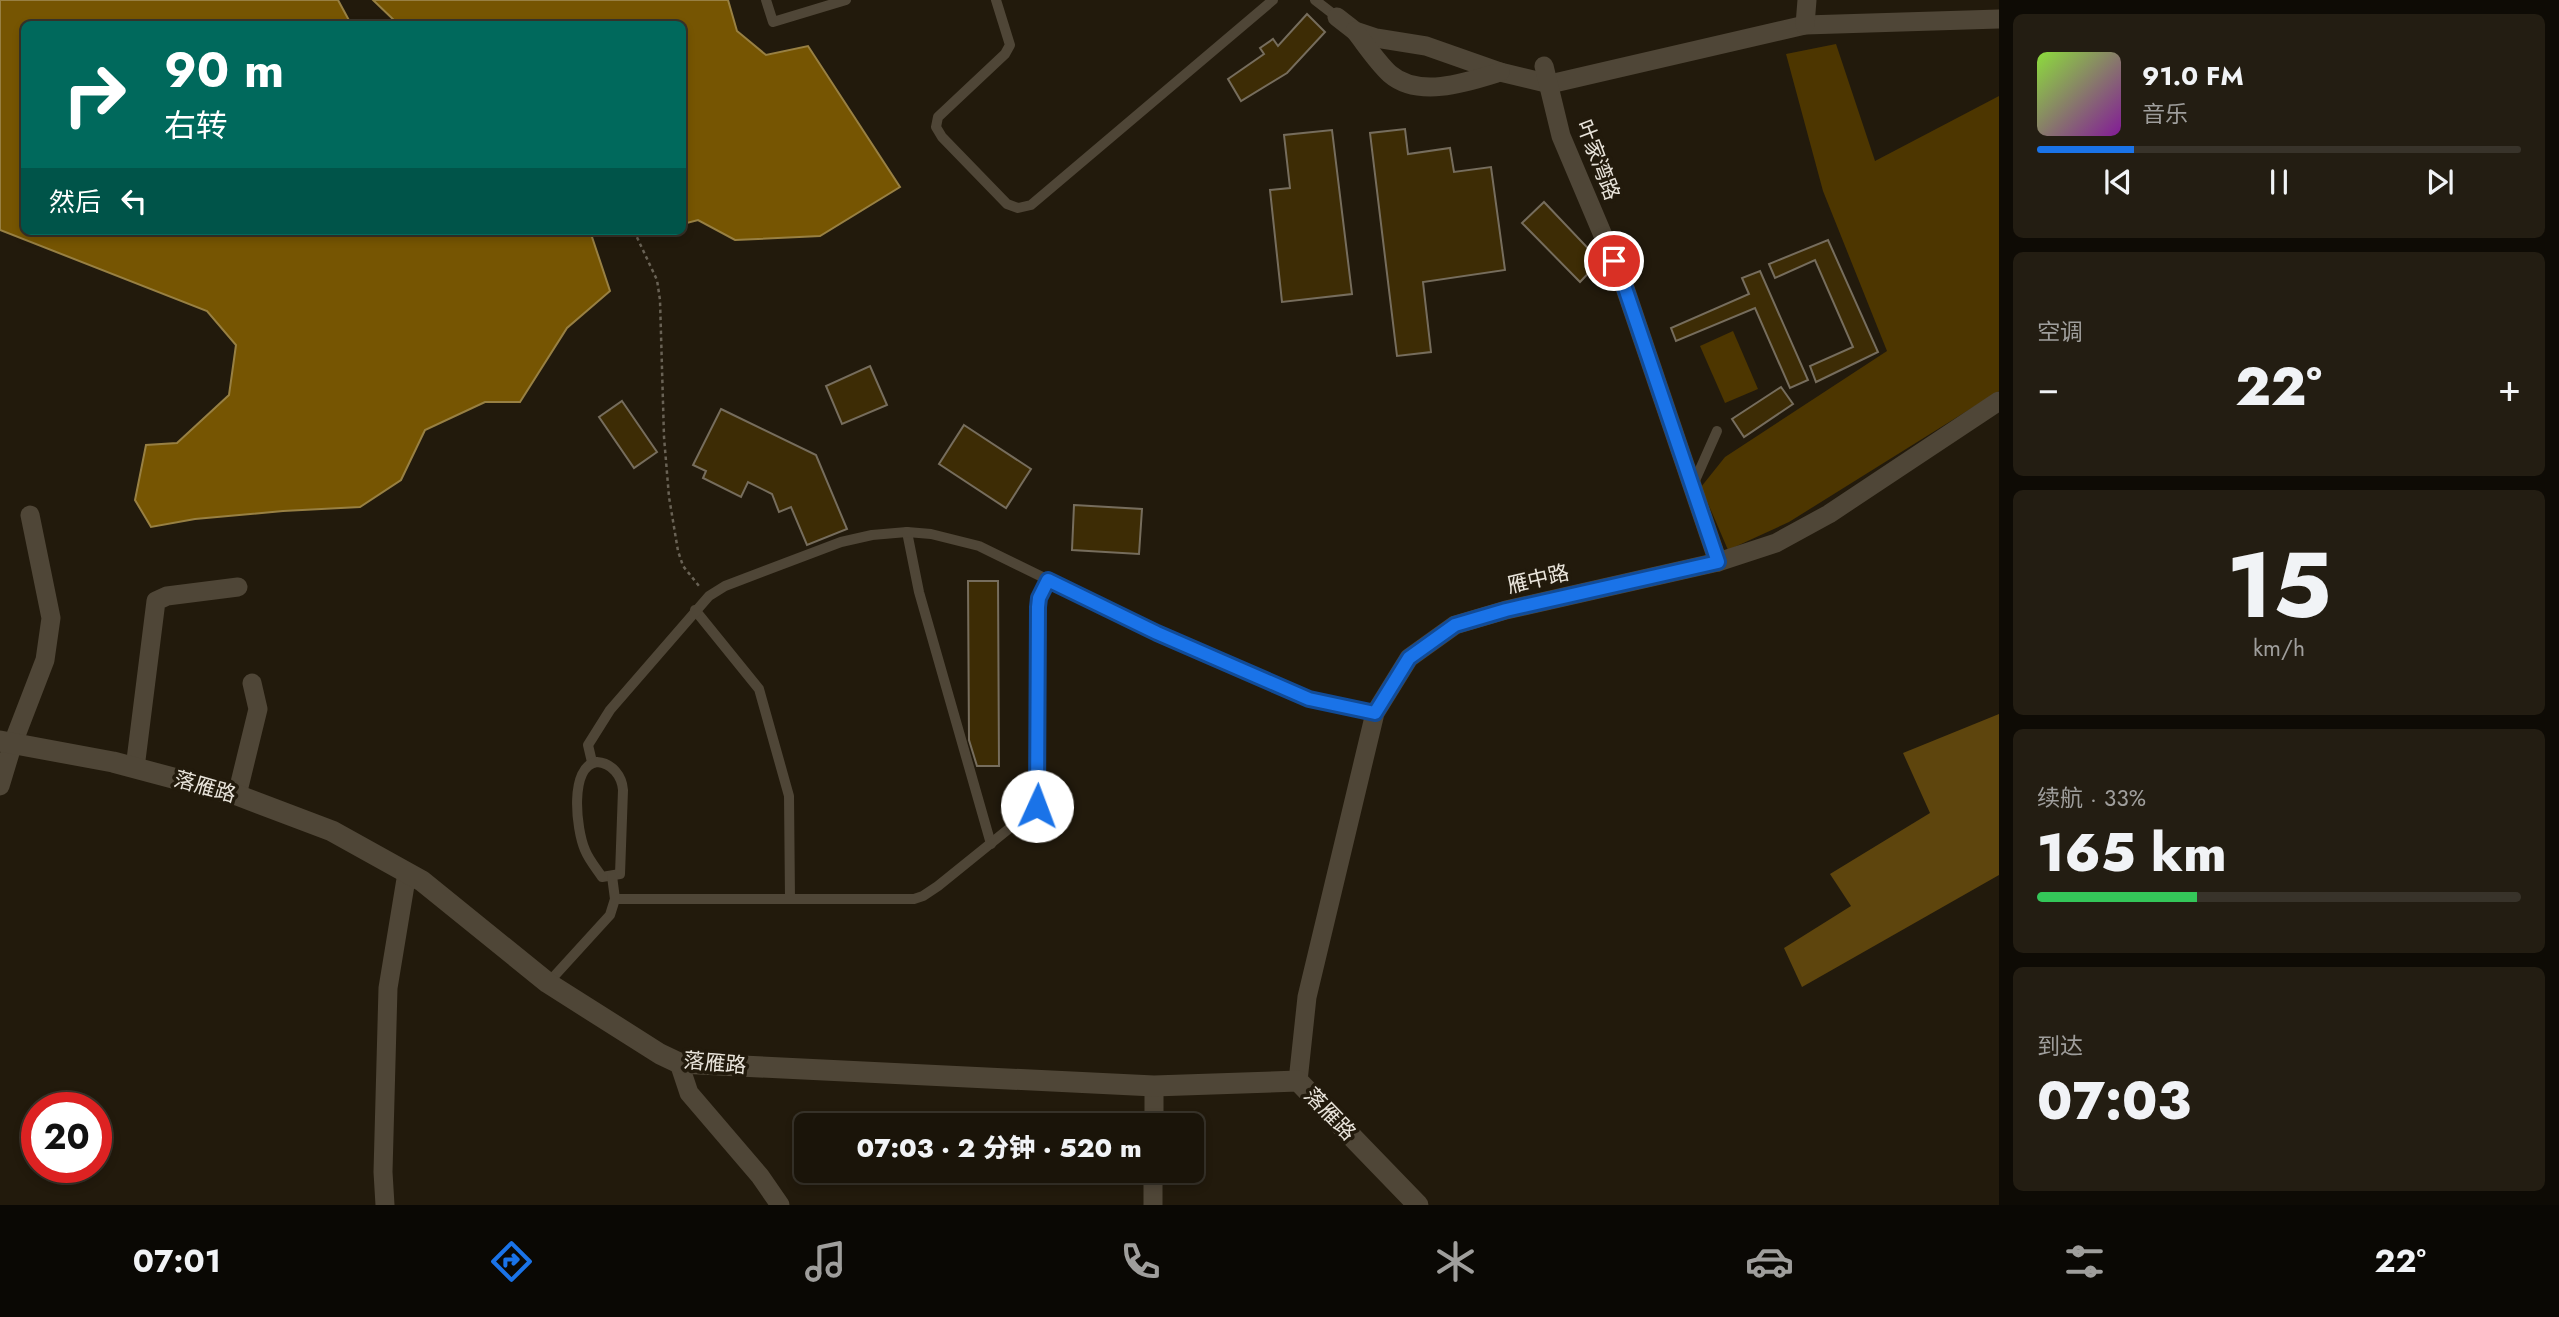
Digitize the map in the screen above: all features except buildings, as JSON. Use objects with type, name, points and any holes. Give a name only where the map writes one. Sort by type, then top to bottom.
[{"type":"street","points":[[1805,25],[1807,0]]},
{"type":"street","points":[[1338,17],[1355,31],[1391,75],[1418,86],[1454,86],[1500,72]]},
{"type":"street","points":[[1355,31],[1376,38],[1426,46],[1500,72],[1547,75],[1805,25],[1999,19]]},
{"type":"street","name":"叶家湾路","points":[[1547,75],[1561,136],[1624,285],[1718,562]]},
{"type":"street","name":"雁中路","points":[[1298,1081],[1307,997],[1375,713],[1409,658],[1455,625],[1506,610],[1718,562],[1776,543],[1829,514],[1999,401]]},
{"type":"street","points":[[0,786],[6,742],[45,660],[51,618],[30,515]]},
{"type":"street","points":[[135,768],[156,601],[167,596],[238,587]]},
{"type":"street","points":[[237,795],[258,709],[251,683]]},
{"type":"street","name":"落雁路","points":[[6,742],[135,768],[237,795],[332,831],[422,881],[548,983],[660,1054],[679,1063],[1154,1086],[1298,1081],[1418,1205]]},
{"type":"street","points":[[385,1205],[383,1172],[388,988],[407,873]]},
{"type":"street","points":[[679,1063],[689,1093],[760,1176],[780,1205]]},
{"type":"street","points":[[1154,1086],[1154,1113]]},
{"type":"street","points":[[1153,1183],[1153,1205]]},
{"type":"lane","points":[[766,0],[773,22],[846,0]]},
{"type":"lane","points":[[996,0],[1010,46],[1005,54],[938,117],[936,127],[942,137],[1007,204],[1018,208],[1031,205],[1273,0]]},
{"type":"lane","points":[[1315,0],[1338,17]]},
{"type":"lane","points":[[1693,486],[1717,431]]},
{"type":"lane","points":[[907,532],[919,593],[991,844]]},
{"type":"lane","points":[[592,762],[588,745],[604,719],[709,596],[725,586],[841,542],[872,535],[907,532],[931,534],[979,546],[1157,633],[1309,699],[1375,713]]},
{"type":"lane","points":[[615,899],[914,899],[923,896],[1037,806],[1038,607],[1039,598],[1048,580]]},
{"type":"lane","points":[[695,610],[759,689],[789,796],[790,899]]},
{"type":"lane","points":[[592,762],[605,762],[610,765],[623,785],[620,874],[612,876],[602,877],[591,862],[578,828],[578,793],[582,772],[584,767],[592,762]]},
{"type":"lane","points":[[548,983],[610,915],[615,899],[612,876]]},
{"type":"path","points":[[636,235],[659,290],[664,437],[674,530],[683,566],[691,579],[709,596]]},
{"type":"shaded area","points":[[0,0],[338,0],[349,21],[21,21],[21,235],[591,235],[610,291],[567,328],[520,402],[485,402],[425,430],[401,480],[360,507],[195,519],[151,527],[135,500],[146,445],[177,443],[229,395],[236,345],[207,311],[0,230]]},
{"type":"shaded area","points":[[373,0],[728,0],[737,31],[766,55],[808,46],[900,187],[820,236],[735,240],[698,220],[686,223],[686,21],[395,21]]},
{"type":"shaded area","points":[[1836,44],[1875,161],[1999,96],[1999,391],[1789,522],[1728,550],[1701,487],[1725,457],[1887,351],[1823,191],[1786,54]]},
{"type":"shaded area","points":[[1733,331],[1758,389],[1725,403],[1700,346]]},
{"type":"shaded area","points":[[1999,714],[1999,875],[1802,987],[1784,948],[1851,906],[1830,874],[1930,813],[1903,753]]},
{"type":"route","points":[[1037,806],[1038,607],[1039,598],[1048,580],[1157,633],[1309,699],[1375,713],[1409,658],[1455,625],[1506,610],[1718,562],[1614,261]]}]
